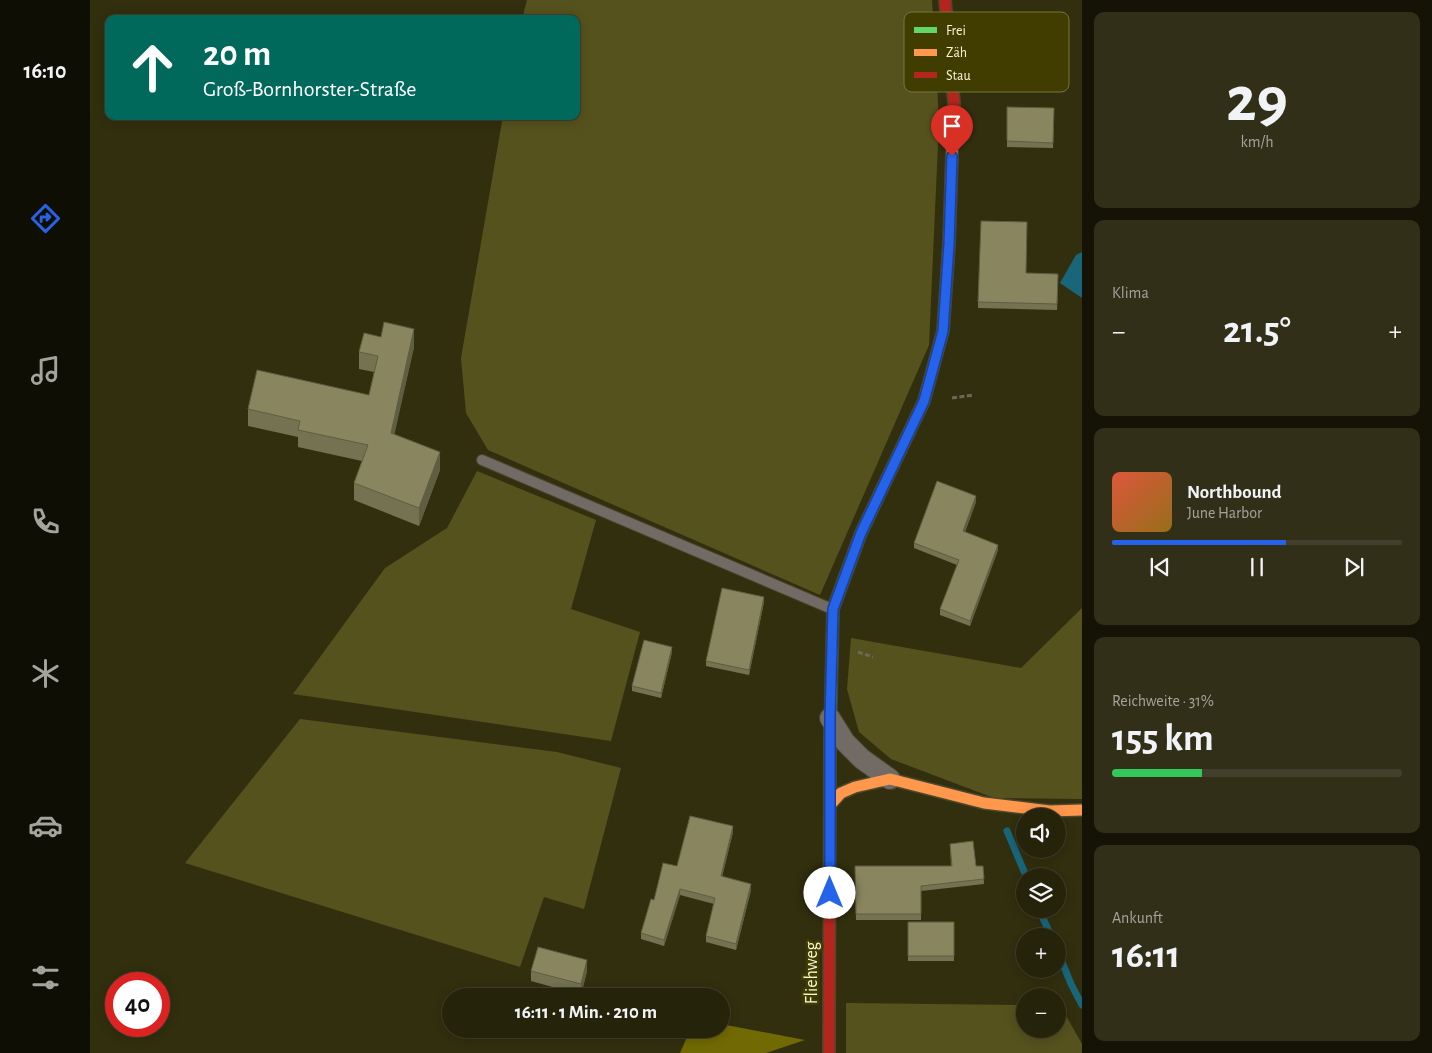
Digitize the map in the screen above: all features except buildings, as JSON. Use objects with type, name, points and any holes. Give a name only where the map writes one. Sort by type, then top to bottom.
[{"type":"street","name":"Fliehweg","points":[[829,1053],[830,718],[833,609],[861,533],[924,401],[943,331],[949,244],[953,92]]},
{"type":"street","points":[[830,718],[845,742],[856,753],[890,779],[984,804],[1050,811],[1082,810]]},
{"type":"street","points":[[830,804],[841,793],[855,787],[890,779]]},
{"type":"lane","points":[[482,460],[833,609]]},
{"type":"shaded area","points":[[527,0],[932,0],[933,12],[904,12],[904,92],[937,92],[939,121],[929,345],[820,595],[488,450],[466,413],[461,358],[502,120],[580,120],[580,15],[523,15]]},
{"type":"shaded area","points":[[477,471],[596,520],[571,609],[640,632],[611,741],[293,694],[385,568],[447,528]]},
{"type":"shaded area","points":[[1082,608],[1082,799],[994,798],[891,759],[859,732],[847,689],[851,638],[1021,668]]},
{"type":"shaded area","points":[[300,719],[557,752],[621,768],[584,909],[544,897],[520,967],[185,863]]},
{"type":"shaded area","points":[[846,1003],[1016,1005],[1016,1038],[1066,1038],[1066,1016],[1082,1044],[1082,1053],[846,1053]]},
{"type":"shaded area","points":[[730,1026],[805,1040],[766,1053],[680,1053],[687,1038],[730,1038]]},
{"type":"water","points":[[1082,252],[1082,298],[1060,283],[1076,255]]},
{"type":"waterway","points":[[1007,831],[1023,868]]},
{"type":"waterway","points":[[1043,918],[1047,928]]},
{"type":"waterway","points":[[1066,972],[1082,1005]]},
{"type":"traffic: fast","points":[[830,739],[833,609],[861,533],[881,491]]},
{"type":"traffic: slow","points":[[881,491],[924,401],[943,331],[949,244],[953,125]]},
{"type":"traffic: slow","points":[[831,804],[841,793],[855,787],[890,779],[984,803],[1050,811],[1082,810]]},
{"type":"traffic: jam","points":[[945,0],[946,12]]},
{"type":"traffic: jam","points":[[953,92],[953,125]]},
{"type":"traffic: jam","points":[[829,1053],[830,739]]},
{"type":"route","points":[[830,893],[830,718],[833,609],[861,533],[924,401],[943,331],[949,244],[952,156]]}]
